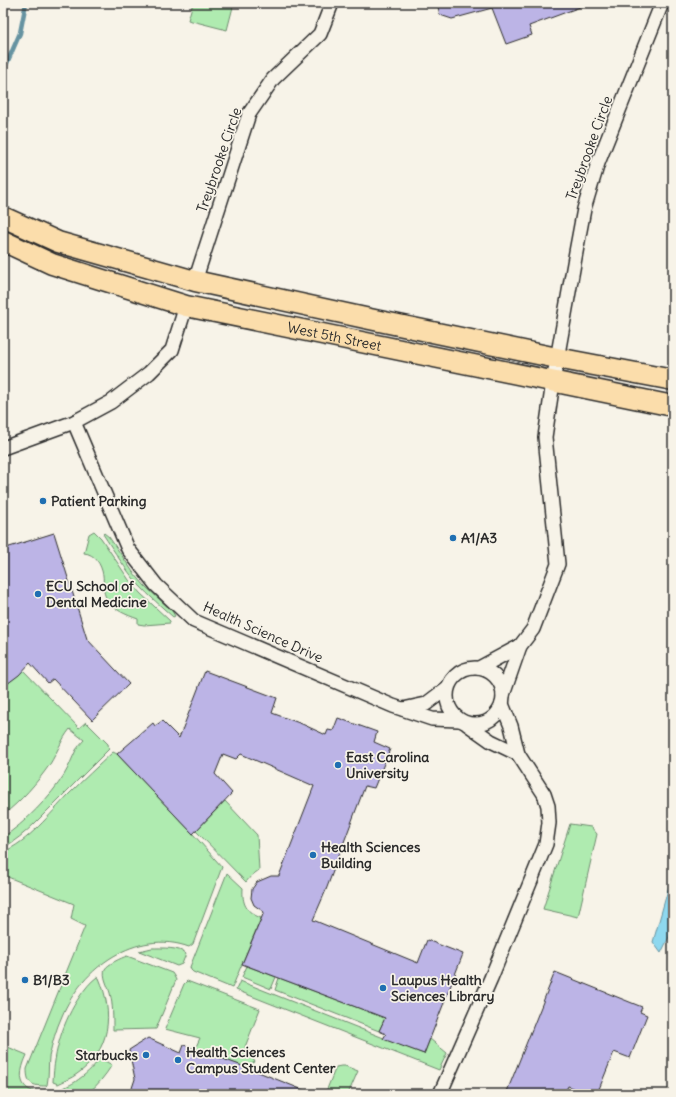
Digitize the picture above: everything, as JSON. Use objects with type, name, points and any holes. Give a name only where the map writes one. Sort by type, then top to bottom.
[{"type":"main road","name":"West 5th Street","points":[[3,217],[58,242],[195,281],[557,358],[673,380]]},
{"type":"main road","name":"West 5th Street","points":[[3,241],[52,264],[186,306],[673,406]]},
{"type":"street","name":"Treybrooke Circle","points":[[195,281],[249,114],[273,79],[320,34],[332,3]]},
{"type":"street","name":"Treybrooke Circle","points":[[520,646],[533,629],[558,564],[545,437],[557,358],[584,209],[598,163],[662,3]]},
{"type":"street","points":[[3,448],[74,422],[111,402],[149,373],[172,350],[186,306]]},
{"type":"street","name":"Health Science Drive","points":[[74,422],[128,549],[156,585],[194,621],[403,709],[432,719],[463,722]]},
{"type":"street","points":[[479,668],[520,646]]},
{"type":"street","points":[[463,722],[476,725],[484,723],[498,712],[520,646]]},
{"type":"street","points":[[440,1094],[491,978],[546,844],[549,822],[548,806],[544,794],[518,754],[503,699],[501,685],[496,677],[488,671],[479,668],[463,670],[456,675],[450,681],[447,688],[446,697],[452,714],[491,741],[518,754]]},
{"type":"street","points":[[403,709],[426,704],[447,688]]},
{"type":"green space","points":[[193,3],[234,3],[227,30],[188,20]]},
{"type":"green space","points":[[94,531],[101,538],[129,580],[140,593],[170,621],[170,623],[138,624],[138,619],[121,612],[110,603],[104,593],[103,575],[99,563],[91,555],[84,553],[89,534]]},
{"type":"green space","points":[[104,533],[109,537],[133,572],[145,586],[172,611],[175,616],[173,617],[139,585],[120,560],[103,534]]},
{"type":"green space","points":[[23,670],[79,728],[86,722],[108,744],[109,749],[31,827],[16,840],[3,848],[3,837],[20,825],[52,792],[66,772],[76,750],[84,740],[70,729],[50,764],[40,778],[10,810],[3,815],[3,684]]},
{"type":"green space","points":[[113,752],[117,754],[193,834],[222,867],[193,944],[189,947],[169,943],[150,943],[131,948],[113,956],[97,968],[83,982],[71,998],[56,1031],[49,1057],[47,1085],[34,1085],[29,1081],[27,1069],[85,926],[71,919],[74,904],[3,875],[3,852],[30,835],[68,795]]},
{"type":"green space","points":[[225,801],[257,835],[259,870],[246,882],[196,831]]},
{"type":"green space","points":[[570,824],[591,827],[597,834],[578,917],[543,909]]},
{"type":"green space","points":[[227,873],[243,888],[243,899],[248,910],[261,918],[232,988],[193,972],[190,967]]},
{"type":"green space","points":[[152,948],[175,949],[186,954],[182,964],[177,966],[139,951]]},
{"type":"green space","points":[[127,956],[172,973],[176,980],[156,1029],[113,1030],[112,1002],[104,972],[109,965]]},
{"type":"green space","points":[[247,966],[276,977],[271,989],[242,977]]},
{"type":"green space","points":[[97,977],[99,978],[104,991],[107,1005],[108,1018],[103,1043],[97,1054],[88,1065],[75,1075],[58,1084],[53,1082],[55,1059],[64,1026],[80,996],[90,983]]},
{"type":"green space","points":[[279,978],[385,1018],[379,1031],[275,990]]},
{"type":"green space","points":[[187,981],[260,1009],[245,1047],[255,1062],[247,1068],[195,1049],[200,1038],[165,1029],[184,984]]},
{"type":"green space","points":[[240,981],[424,1054],[430,1039],[447,1053],[439,1070],[236,990]]},
{"type":"green space","points":[[3,1045],[27,1055],[21,1074],[23,1083],[26,1087],[32,1091],[45,1092],[48,1094],[3,1094]]},
{"type":"green space","points":[[100,1058],[112,1065],[101,1081],[87,1094],[57,1094],[85,1074]]},
{"type":"green space","points":[[341,1066],[358,1071],[348,1094],[325,1094],[336,1067]]},
{"type":"water","points":[[673,872],[673,929],[661,953],[653,942]]},
{"type":"building","points":[[437,3],[588,4],[529,26],[532,35],[506,44],[492,8],[452,19],[440,15]]},
{"type":"building","name":"ECU School of Dental Medicine","points":[[54,533],[87,639],[129,684],[92,720],[53,679],[48,683],[30,663],[19,675],[3,687],[3,549]]},
{"type":"building","name":"Health Sciences Building","points":[[205,671],[277,698],[272,713],[326,735],[328,730],[333,731],[338,718],[377,732],[374,742],[390,749],[374,788],[365,786],[326,890],[313,920],[418,963],[427,940],[463,954],[424,1054],[383,1039],[386,1034],[379,1031],[385,1018],[242,964],[264,912],[254,905],[251,898],[252,889],[257,882],[271,876],[279,876],[314,786],[241,754],[236,759],[223,754],[215,774],[232,793],[193,834],[117,754],[153,723],[155,726],[162,721],[179,738]]},
{"type":"building","points":[[555,972],[642,1007],[640,1012],[647,1015],[630,1058],[614,1052],[597,1094],[589,1094],[568,1086],[564,1094],[506,1094]]},
{"type":"building","name":"Health Sciences Campus Student Center","points":[[148,1038],[181,1053],[184,1045],[251,1069],[313,1094],[130,1094],[135,1079],[129,1050]]},
{"type":"waterway","points":[[3,72],[20,33],[26,3]]},
{"type":"place","name":"Patient Parking","points":[[43,501]]},
{"type":"place","name":"A1/A3","points":[[453,538]]},
{"type":"place","name":"ECU School of Dental Medicine","points":[[38,594]]},
{"type":"place","name":"East Carolina University","points":[[338,765]]},
{"type":"place","name":"Health Sciences Building","points":[[313,855]]},
{"type":"place","name":"B1/B3","points":[[25,980]]},
{"type":"place","name":"Laupus Health Sciences Library","points":[[383,988]]},
{"type":"place","name":"Starbucks","points":[[146,1055]]},
{"type":"place","name":"Health Sciences Campus Student Center","points":[[178,1060]]}]
